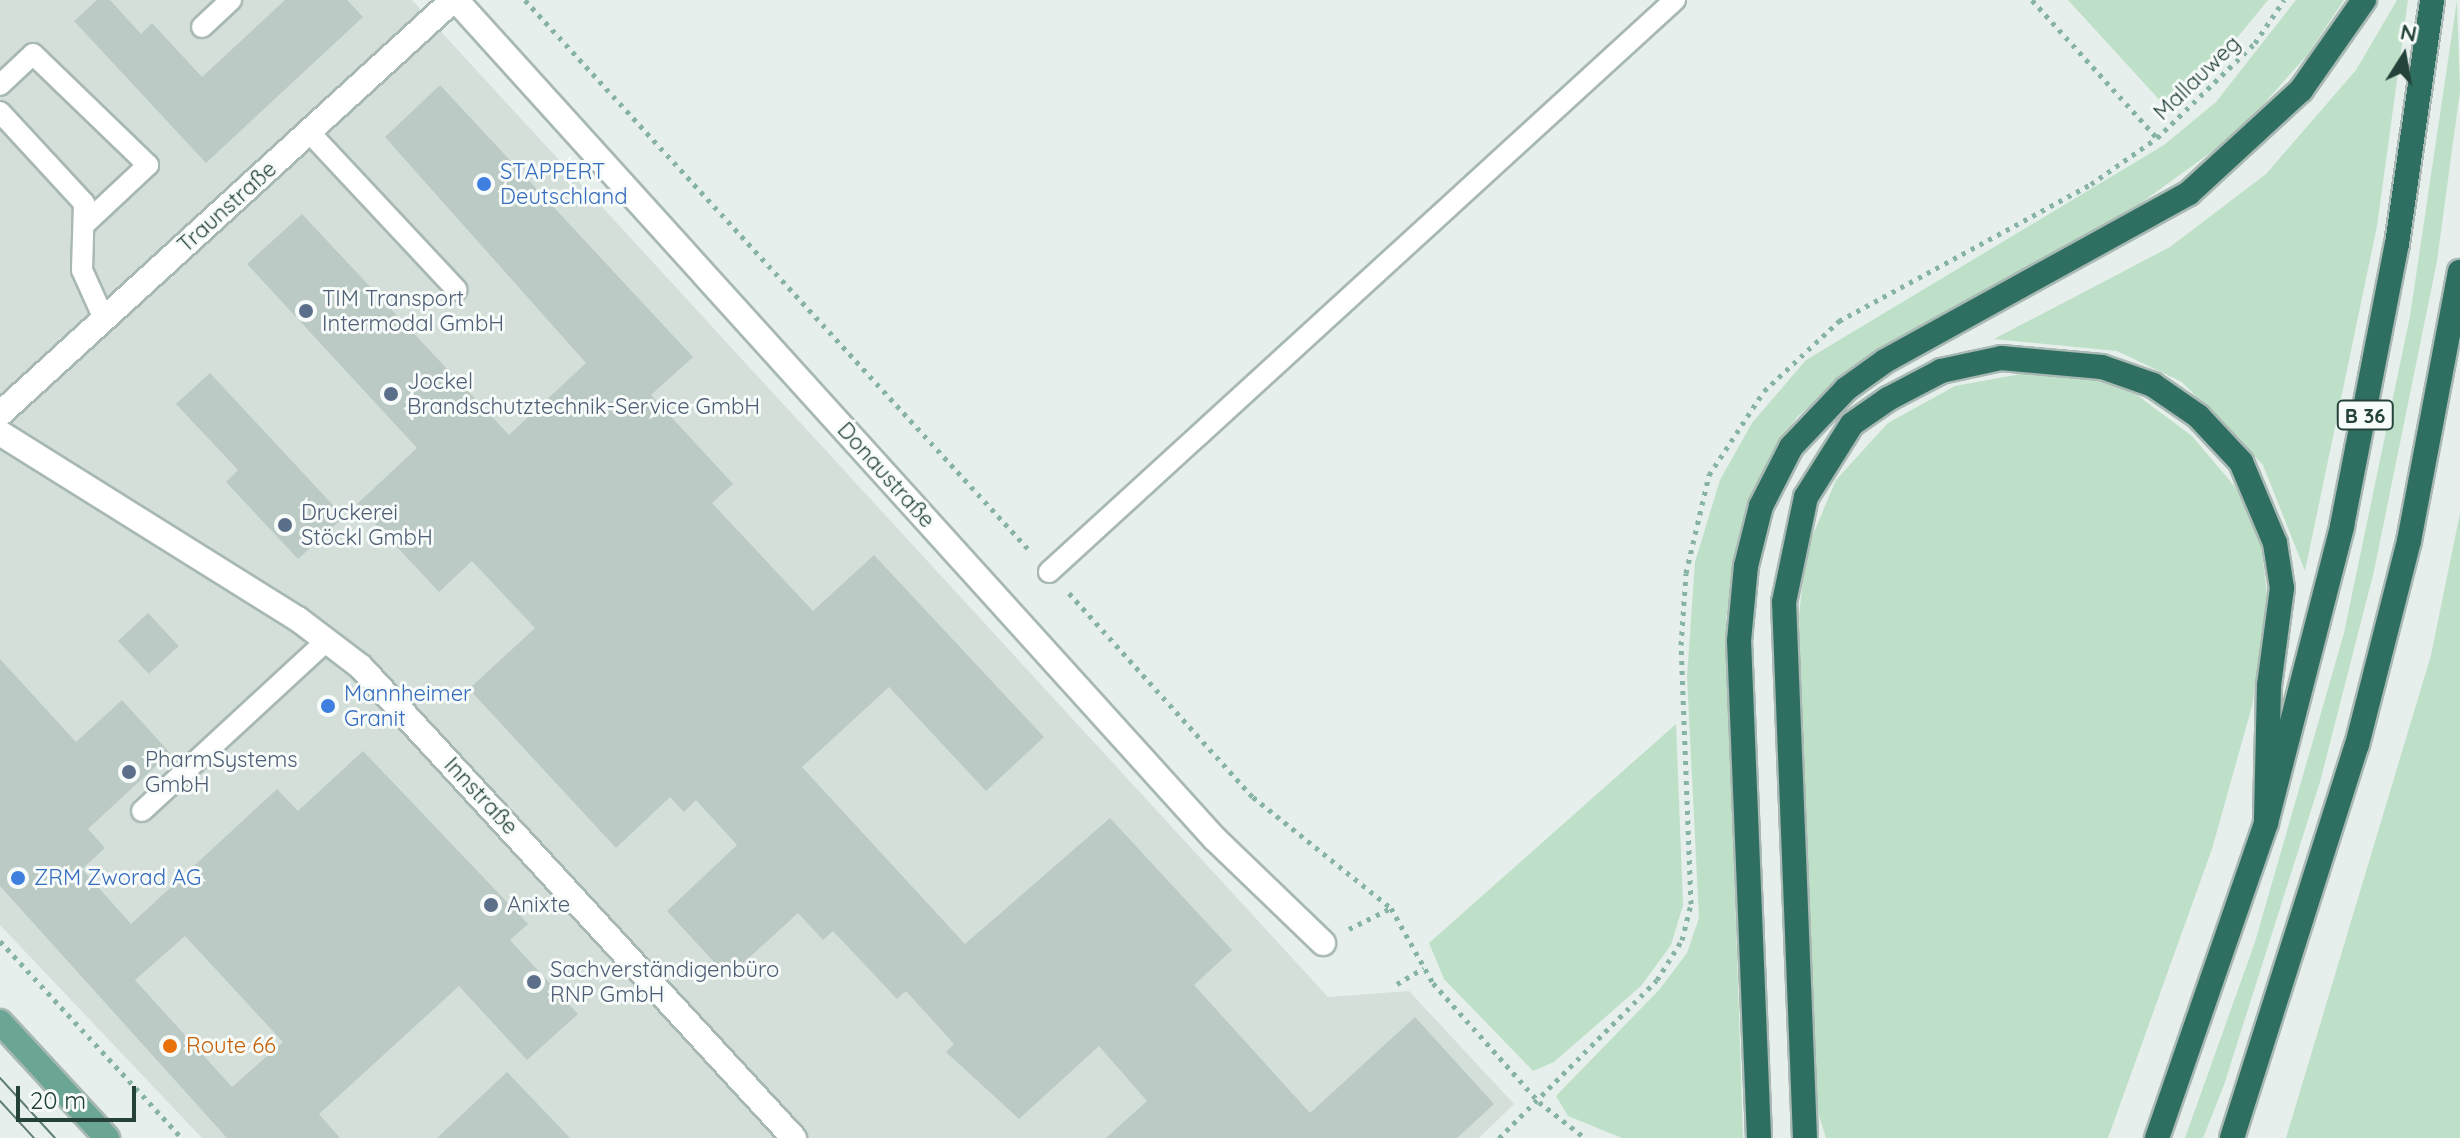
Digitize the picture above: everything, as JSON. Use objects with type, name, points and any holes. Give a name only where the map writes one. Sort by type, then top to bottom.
[{"type":"highway","points":[[1759,1138],[1740,628],[1761,506],[1791,447],[1846,389],[1885,361],[2189,193],[2301,90],[2364,0]]},
{"type":"highway","name":"B 36","points":[[2157,1138],[2266,823],[2372,385],[2432,0]]},
{"type":"highway","points":[[2232,1138],[2357,745],[2409,541],[2460,272]]},
{"type":"highway","points":[[1805,1138],[1784,602],[1806,497],[1852,424],[1888,399],[1941,371],[2001,358],[2102,367],[2153,385],[2198,416],[2241,462],[2266,515],[2282,588],[2269,686],[2266,823]]},
{"type":"main road","points":[[0,1022],[107,1138]]},
{"type":"street","name":"Traunstraße","points":[[0,414],[454,0]]},
{"type":"street","name":"Donaustraße","points":[[454,0],[1215,839],[1323,943]]},
{"type":"street","name":"Innstraße","points":[[0,433],[327,640],[388,696],[794,1138]]},
{"type":"lane","points":[[202,27],[231,0]]},
{"type":"lane","points":[[1049,572],[1675,0]]},
{"type":"lane","points":[[0,85],[33,54],[148,165],[87,222]]},
{"type":"lane","points":[[0,112],[84,203],[87,222],[82,270],[104,319]]},
{"type":"lane","points":[[309,132],[457,290]]},
{"type":"lane","points":[[142,811],[327,640]]},
{"type":"path","points":[[525,0],[1253,797],[1391,908],[1424,968],[1539,1102],[1585,1138]]},
{"type":"path","name":"Mallauweg","points":[[2032,0],[2157,138],[2255,43],[2284,0]]},
{"type":"path","points":[[1323,943],[1391,908]]},
{"type":"path","points":[[0,941],[182,1138]]},
{"type":"path","points":[[1397,984],[1424,968]]},
{"type":"path","points":[[1499,1138],[1539,1102]]},
{"type":"shaded area","points":[[0,0],[412,0],[1328,997],[1409,991],[1514,1104],[1479,1138],[202,1138],[0,925]]},
{"type":"green space","points":[[2068,0],[2268,0],[2191,94],[2165,106]]},
{"type":"green space","points":[[2296,0],[2344,0],[2308,54],[2239,132],[2105,229],[1863,360],[1797,417],[1777,446],[1739,535],[1726,619],[1743,1138],[1622,1138],[1568,1116],[1556,1096],[1659,990],[1687,953],[1699,918],[1687,677],[1695,562],[1720,480],[1752,423],[1806,360],[2164,145],[2216,102]]},
{"type":"green space","points":[[2397,0],[2408,0],[2377,226],[2305,571],[2263,465],[2182,382],[2117,351],[1994,339],[2170,247],[2266,174],[2356,70]]},
{"type":"green space","points":[[2457,0],[2460,91],[2437,261],[2374,571],[2320,782],[2224,1085],[2203,1138],[2185,1138],[2255,942],[2344,633],[2410,316]]},
{"type":"green space","points":[[2026,373],[2099,380],[2137,395],[2192,436],[2236,488],[2261,545],[2268,602],[2252,706],[2212,849],[2108,1138],[1826,1138],[1816,1106],[1804,841],[1799,616],[1806,551],[1836,480],[1888,423],[1955,386]]},
{"type":"green space","points":[[2460,513],[2460,1138],[2286,1138],[2431,655]]},
{"type":"green space","points":[[1676,724],[1683,905],[1671,945],[1641,986],[1554,1062],[1533,1071],[1444,979],[1429,943]]},
{"type":"building","points":[[97,0],[110,0],[141,34],[152,23],[202,77],[285,0],[347,0],[363,17],[206,163],[74,21]]},
{"type":"building","points":[[440,85],[693,357],[651,395],[733,484],[712,503],[813,611],[874,555],[1044,737],[986,791],[889,687],[802,767],[965,944],[1110,818],[1232,950],[1194,985],[1310,1113],[1415,1017],[1494,1104],[1457,1138],[1106,1138],[1147,1101],[1099,1046],[1019,1119],[946,1052],[954,1044],[906,991],[897,999],[833,931],[823,940],[798,913],[728,977],[667,911],[737,845],[696,800],[684,812],[670,797],[616,848],[469,689],[535,628],[472,561],[439,592],[357,504],[417,448],[247,264],[302,214],[509,435],[586,363],[385,137]]},
{"type":"building","points":[[210,373],[344,517],[298,559],[226,482],[238,470],[176,404]]},
{"type":"building","points":[[148,613],[179,646],[149,674],[118,641]]},
{"type":"building","points":[[0,659],[76,742],[122,700],[170,753],[88,829],[105,848],[82,869],[131,924],[277,789],[298,811],[363,751],[528,924],[510,940],[578,1014],[527,1060],[459,986],[319,1114],[340,1138],[227,1138],[0,886]],"holes":[[[185,936],[283,1042],[232,1087],[135,980]]]},
{"type":"building","points":[[507,1072],[570,1138],[437,1138]]},
{"type":"tram line","points":[[0,1078],[55,1138]]},
{"type":"tram line","points":[[0,1101],[34,1138]]},
{"type":"place","name":"STAPPERT Deutschland","points":[[484,184]]},
{"type":"place","name":"TIM Transport Intermodal GmbH","points":[[306,311]]},
{"type":"place","name":"Jockel Brandschutztechnik-Service GmbH","points":[[391,394]]},
{"type":"place","name":"Druckerei Stöckl GmbH","points":[[285,525]]},
{"type":"place","name":"Mannheimer Granit","points":[[328,706]]},
{"type":"place","name":"PharmSystems GmbH","points":[[129,772]]},
{"type":"place","name":"ZRM Zworad AG","points":[[18,878]]},
{"type":"place","name":"Anixte","points":[[491,905]]},
{"type":"place","name":"Sachverständigenbüro RNP GmbH","points":[[534,982]]},
{"type":"place","name":"Route 66","points":[[170,1046]]}]
